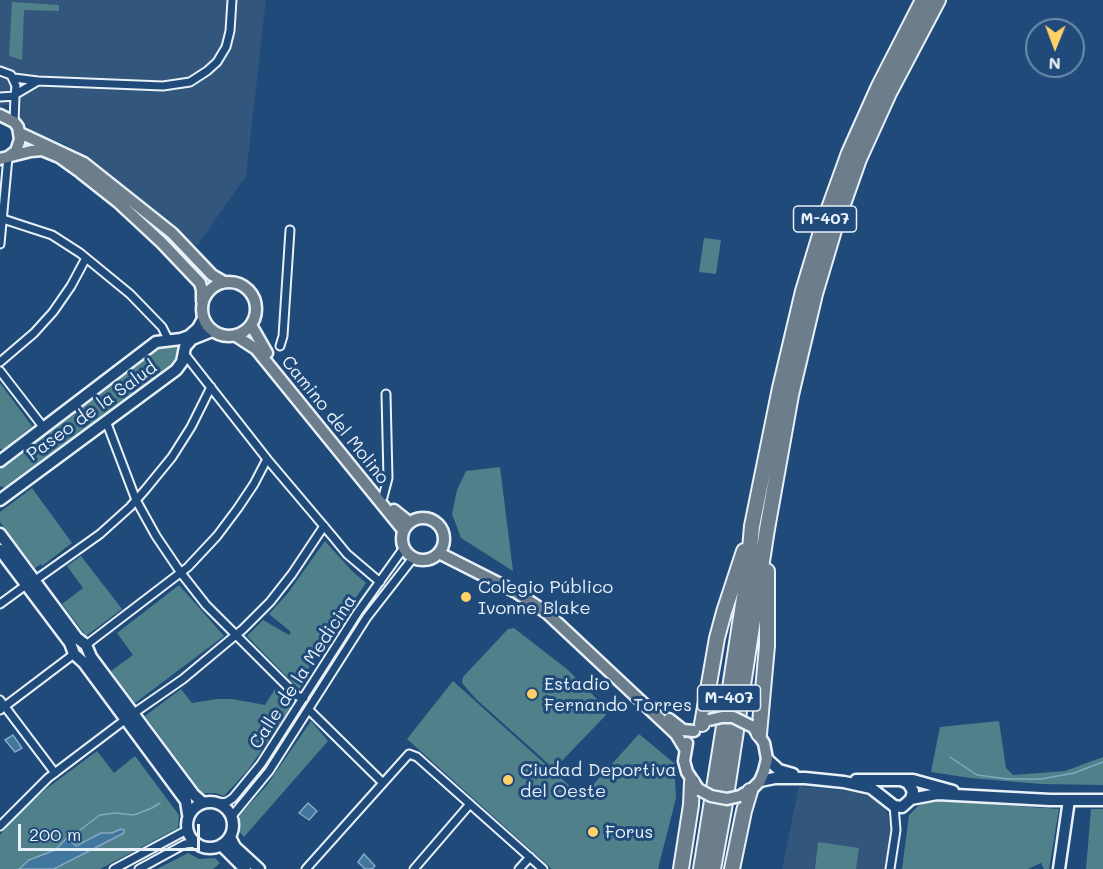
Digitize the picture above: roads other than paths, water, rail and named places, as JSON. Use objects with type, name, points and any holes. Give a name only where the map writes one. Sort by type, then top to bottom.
[{"type":"highway","name":"M-407","points":[[701,869],[748,572],[752,526],[803,291],[823,225],[849,153],[879,86],[923,0]]},
{"type":"highway","name":"M-407","points":[[713,869],[766,529],[794,383],[815,294],[835,228],[860,159],[889,93],[938,0]]},
{"type":"highway","points":[[702,725],[724,612],[752,526]]},
{"type":"highway","points":[[755,730],[767,646],[766,581],[769,537],[766,529]]},
{"type":"highway","points":[[681,869],[696,786]]},
{"type":"highway","points":[[732,869],[750,789]]},
{"type":"main road","points":[[0,115],[14,122],[20,133],[19,146],[6,157]]},
{"type":"main road","points":[[20,133],[84,163],[172,233],[212,275],[224,282]]},
{"type":"main road","points":[[6,157],[42,150],[80,172],[118,202],[200,283],[203,319],[212,331],[220,335],[236,336],[245,332],[251,325],[256,312],[251,292],[234,282],[215,285],[202,301]]},
{"type":"main road","name":"Camino del Molino","points":[[251,325],[262,346],[406,526]]},
{"type":"main road","name":"Camino del Molino","points":[[236,336],[256,349],[406,526]]},
{"type":"main road","points":[[418,518],[435,521],[444,537],[441,549],[427,560],[413,558],[404,549],[401,538],[406,526],[418,518]]},
{"type":"main road","points":[[441,549],[530,592],[551,607],[664,715],[683,730],[722,717],[733,717],[755,730],[764,743],[767,759],[764,771],[750,789],[727,799],[711,796],[696,786],[684,761],[685,749],[702,725]]},
{"type":"main road","points":[[441,549],[516,592],[547,613],[676,734],[685,749]]},
{"type":"street","points":[[0,71],[8,72],[14,78],[38,81],[163,86],[190,82],[217,62],[226,47],[230,32],[232,0]]},
{"type":"street","points":[[14,78],[14,122]]},
{"type":"street","points":[[0,97],[15,95],[38,81]]},
{"type":"street","points":[[0,244],[6,157]]},
{"type":"street","points":[[1,219],[52,235],[86,258],[130,294],[162,327],[168,339]]},
{"type":"street","points":[[280,346],[283,336],[290,230]]},
{"type":"street","points":[[0,362],[34,333],[52,312],[71,286],[86,258]]},
{"type":"street","name":"Paseo de la Salud","points":[[0,461],[156,342],[189,336],[198,328],[203,319]]},
{"type":"street","name":"Paseo de la Salud","points":[[0,500],[176,370],[182,362],[185,347],[192,339],[212,331]]},
{"type":"street","name":"Paseo de la Salud","points":[[168,339],[178,343],[184,354]]},
{"type":"street","points":[[184,354],[267,459],[347,554],[380,582]]},
{"type":"street","points":[[0,371],[44,428]]},
{"type":"street","points":[[0,604],[100,534],[136,500],[172,457],[211,387]]},
{"type":"street","name":"Camino del Molino","points":[[383,497],[388,478],[386,394]]},
{"type":"street","points":[[106,421],[136,500],[156,536],[181,573],[206,605],[297,696],[304,698]]},
{"type":"street","points":[[55,773],[2,706],[181,573],[217,536],[254,484],[267,459]]},
{"type":"street","points":[[0,488],[12,490]]},
{"type":"street","points":[[0,826],[33,791],[55,773],[165,692],[237,635],[270,602],[324,526]]},
{"type":"street","points":[[0,534],[30,583],[80,650],[130,716],[202,802]]},
{"type":"street","name":"Calle de la Medicina","points":[[220,803],[233,798],[242,788],[291,720],[346,629],[404,549]]},
{"type":"street","points":[[0,550],[30,583]]},
{"type":"street","points":[[232,816],[269,771],[367,617],[413,558]]},
{"type":"street","points":[[309,711],[382,782]]},
{"type":"street","points":[[130,716],[186,801],[187,830],[195,843]]},
{"type":"street","points":[[306,869],[405,756],[413,754],[543,869]]},
{"type":"street","points":[[767,759],[779,770],[805,778],[844,782],[871,788],[891,803],[902,807],[911,800],[937,794],[1103,800]]},
{"type":"street","points":[[750,789],[805,778]]},
{"type":"street","points":[[844,782],[858,780],[930,783],[971,795]]},
{"type":"street","points":[[897,781],[911,787],[911,800]]},
{"type":"street","points":[[890,869],[896,830],[886,790],[897,781]]},
{"type":"street","points":[[1059,869],[1069,800]]},
{"type":"street","points":[[139,869],[185,844],[195,843],[209,848],[221,845],[230,837],[233,825],[232,816],[220,803],[202,802],[188,814]]},
{"type":"street","points":[[414,869],[470,804]]},
{"type":"street","points":[[114,869],[187,830]]},
{"type":"street","points":[[230,837],[235,847],[259,869]]},
{"type":"street","points":[[221,845],[245,869]]},
{"type":"street","points":[[519,869],[530,857]]},
{"type":"waterway","points":[[950,757],[977,775],[1008,779],[1041,779],[1074,773],[1103,762]]},
{"type":"waterway","points":[[68,839],[100,815],[115,813],[134,815],[160,803]]},
{"type":"place","name":"Colegio Público Ivonne Blake","points":[[466,597]]},
{"type":"place","name":"Estadio Fernando Torres","points":[[532,694]]},
{"type":"place","name":"Ciudad Deportiva del Oeste","points":[[508,780]]},
{"type":"place","name":"Forus","points":[[593,832]]}]
